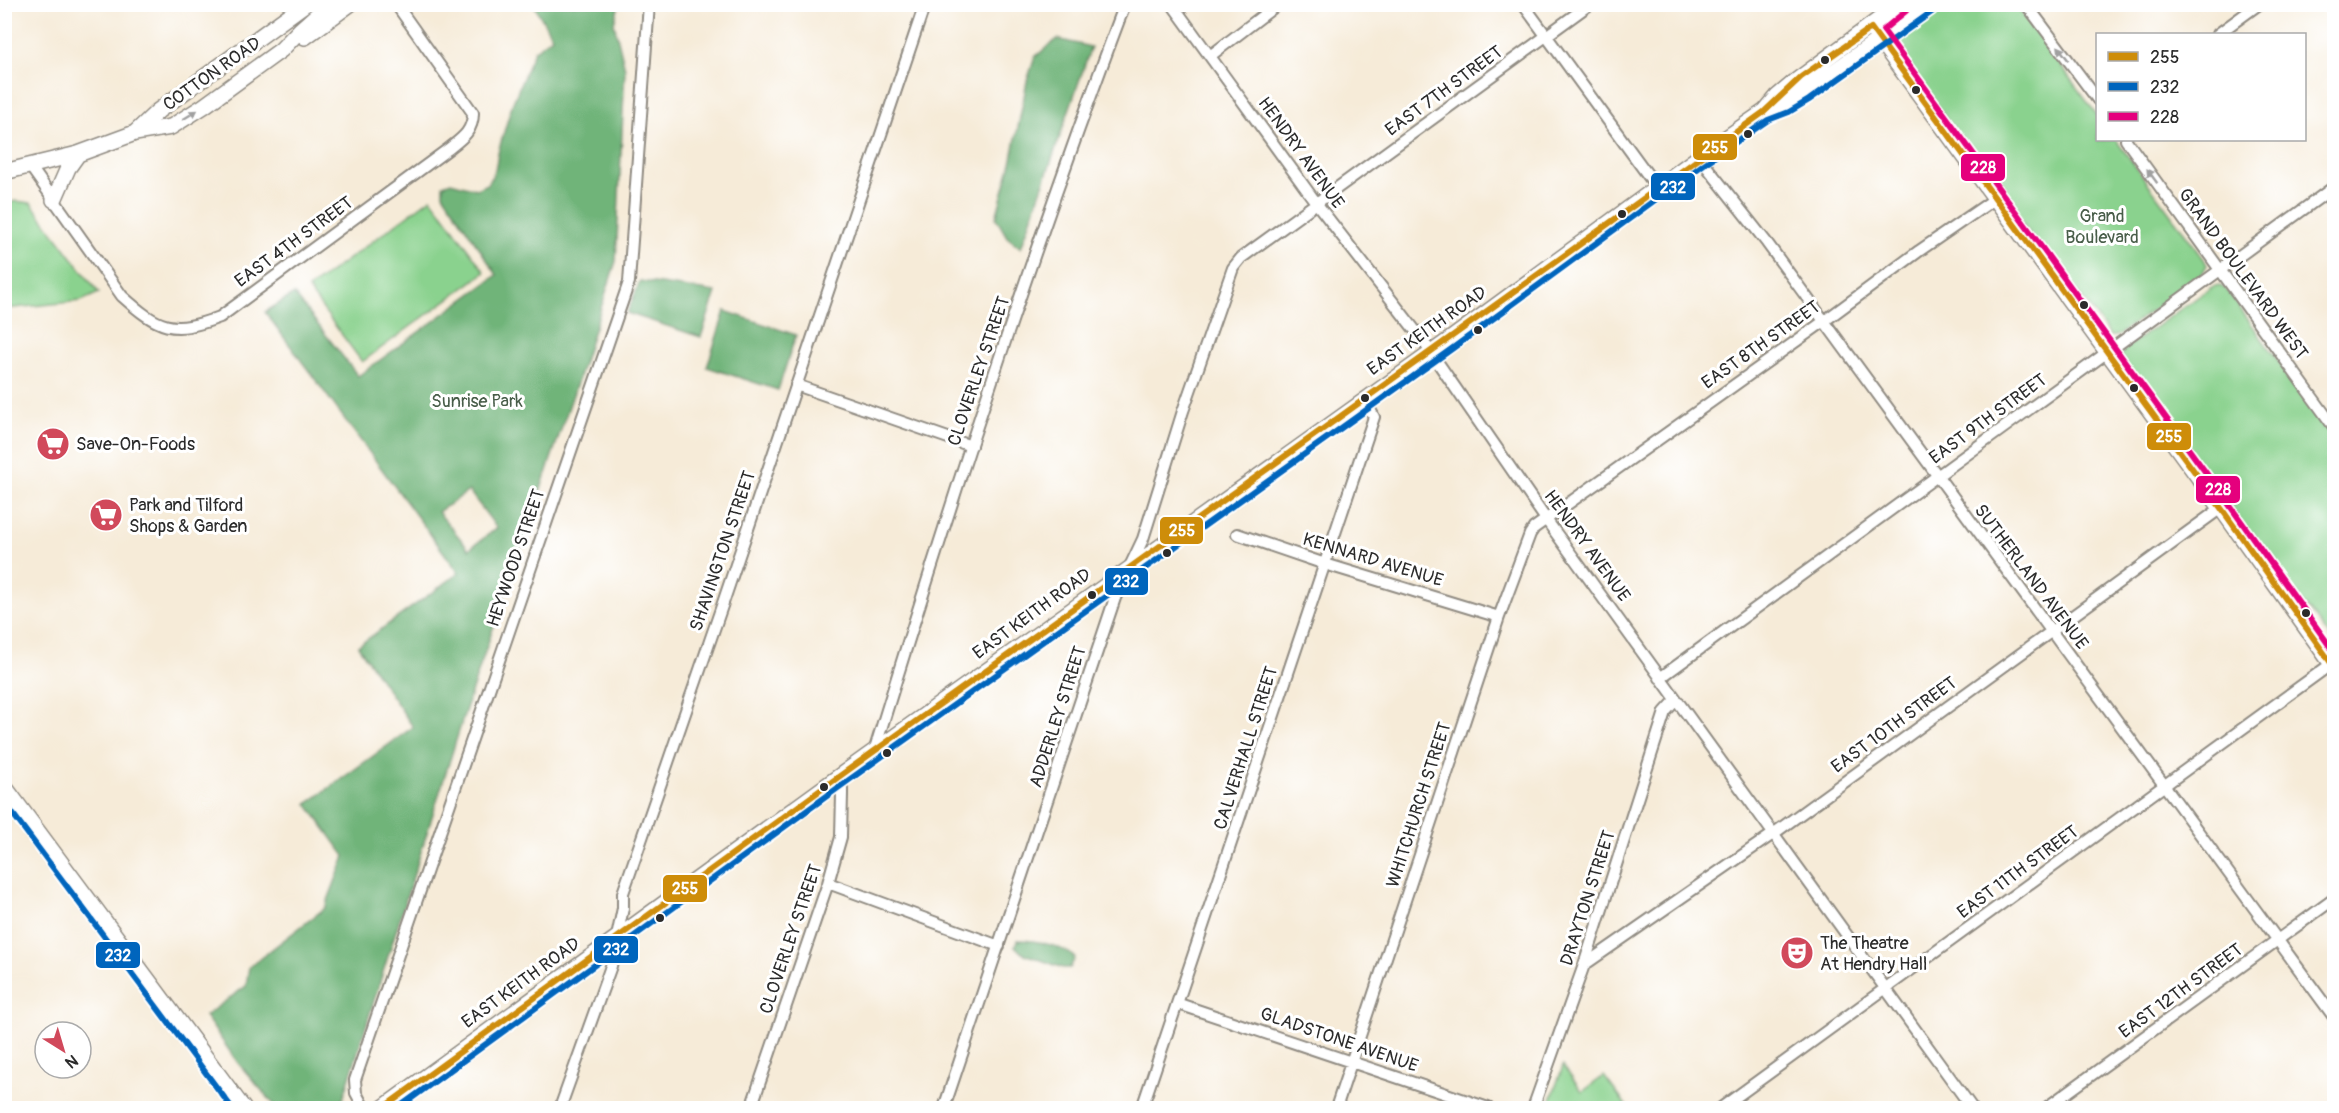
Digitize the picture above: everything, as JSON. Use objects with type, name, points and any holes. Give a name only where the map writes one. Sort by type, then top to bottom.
[{"type":"main road","name":"COTTON ROAD","points":[[135,134],[158,111],[305,4]]},
{"type":"main road","name":"COTTON ROAD","points":[[4,172],[78,154],[135,134],[171,127],[281,50],[329,4]]},
{"type":"main road","points":[[281,50],[303,38],[350,4]]},
{"type":"main road","name":"EAST KEITH ROAD","points":[[383,1108],[837,778],[1764,112],[1804,93],[1875,34],[1900,4]]},
{"type":"main road","points":[[1908,19],[1920,4]]},
{"type":"main road","name":"EAST KEITH ROAD","points":[[1875,34],[1908,19],[1928,4]]},
{"type":"main road","points":[[1875,34],[2334,664]]},
{"type":"main road","points":[[54,200],[68,168],[78,154]]},
{"type":"main road","points":[[4,786],[243,1108]]},
{"type":"street","name":"EAST 4TH STREET","points":[[54,200],[122,296],[160,325],[195,327],[220,317],[463,138],[473,124],[473,112],[396,4]]},
{"type":"street","name":"HEYWOOD STREET","points":[[364,1108],[354,1088],[355,1080],[629,282],[649,4]]},
{"type":"street","name":"SHAVINGTON STREET","points":[[560,1108],[611,966],[623,908],[623,893],[925,4]]},
{"type":"street","name":"CLOVERLEY STREET","points":[[874,752],[971,446],[1100,70],[1125,4]]},
{"type":"street","name":"HENDRY AVENUE","points":[[1172,4],[1317,204],[1431,353],[1545,518],[1603,595],[1660,678],[1972,1108]]},
{"type":"street","points":[[1210,56],[1278,4]]},
{"type":"street","points":[[1523,4],[1658,189]]},
{"type":"street","name":"EAST 7TH STREET","points":[[1317,204],[1590,4]]},
{"type":"street","points":[[2026,4],[2096,99]]},
{"type":"street","points":[[2219,33],[2259,4]]},
{"type":"street","name":"GRAND BOULEVARD WEST","points":[[2127,141],[2334,425]]},
{"type":"street","name":"SUTHERLAND AVENUE","points":[[1700,158],[1767,243],[2334,1017]]},
{"type":"street","points":[[30,166],[54,200]]},
{"type":"street","name":"EAST 9TH STREET","points":[[1660,678],[1936,476],[2108,354],[2334,187]]},
{"type":"street","name":"EAST 8TH STREET","points":[[1545,518],[1996,198]]},
{"type":"street","name":"ADDERLEY STREET","points":[[944,1108],[1115,598],[1143,539],[1183,411],[1233,268],[1241,258],[1317,204]]},
{"type":"street","points":[[796,385],[971,446]]},
{"type":"street","name":"CALVERHALL STREET","points":[[1142,1108],[1179,1004],[1374,417],[1365,400]]},
{"type":"street","name":"EAST 10TH STREET","points":[[1584,965],[1773,834],[2221,508]]},
{"type":"street","name":"WHITCHURCH STREET","points":[[1336,1108],[1499,617],[1530,534],[1545,518]]},
{"type":"street","name":"KENNARD AVENUE","points":[[1237,534],[1325,564],[1499,617]]},
{"type":"street","name":"EAST 11TH STREET","points":[[1721,1108],[2334,664]]},
{"type":"street","name":"DRAYTON STREET","points":[[1533,1108],[1584,965],[1665,712],[1676,700]]},
{"type":"street","name":"CLOVERLEY STREET","points":[[751,1108],[828,883],[841,837],[842,794],[837,778]]},
{"type":"street","points":[[828,883],[999,946]]},
{"type":"street","name":"EAST 12TH STREET","points":[[2046,1108],[2334,899]]},
{"type":"street","name":"GLADSTONE AVENUE","points":[[1179,1004],[1488,1108]]},
{"type":"green space","name":"Sunrise Park","points":[[534,5],[619,5],[614,23],[625,69],[616,261],[577,383],[472,690],[343,1099],[330,1108],[277,1108],[238,1063],[205,1016],[246,986],[249,967],[325,908],[345,856],[307,804],[413,727],[358,646],[459,573],[265,312],[294,294],[358,376],[497,275],[443,194],[443,185],[451,182],[476,189],[488,184],[495,170],[512,105],[534,51],[552,37]],"holes":[[[469,491],[497,528],[469,549],[438,512]]]},
{"type":"green space","name":"Grand Boulevard","points":[[1934,5],[2016,5],[2096,114],[2096,141],[2117,141],[2204,259],[2207,265],[2202,274],[2117,336],[2110,336],[2088,305],[2054,267],[1892,44],[1892,36]]},
{"type":"green space","points":[[1057,39],[1091,47],[1021,248],[1007,237],[996,218],[1012,159],[1027,81],[1035,57]]},
{"type":"green space","points":[[431,198],[485,272],[362,362],[308,289]]},
{"type":"green space","points":[[16,201],[31,203],[99,293],[81,301],[5,309],[5,204]]},
{"type":"green space","points":[[640,281],[716,292],[701,337],[627,313]]},
{"type":"green space","points":[[2219,285],[2226,289],[2334,438],[2334,643],[2312,613],[2292,594],[2121,359],[2126,348],[2212,287]]},
{"type":"green space","points":[[725,311],[796,335],[778,390],[707,367]]},
{"type":"green space","points":[[1017,940],[1048,944],[1070,953],[1075,958],[1070,968],[1063,968],[1022,953],[1015,946]]},
{"type":"green space","points":[[1563,1066],[1582,1092],[1604,1076],[1628,1108],[1548,1108]]},
{"type":"transit line","name":"228","points":[[1906,11],[1883,30],[2334,652]]},
{"type":"transit line","name":"232","points":[[398,1108],[842,785],[1453,348],[1704,164],[1768,120],[1789,112],[1809,100],[1933,11]]},
{"type":"transit line","name":"255","points":[[383,1108],[837,778],[1764,112],[1801,77],[1871,28],[2334,667]]},
{"type":"transit line","name":"232","points":[[4,802],[232,1108]]},
{"type":"place","name":"Save-On-Foods","points":[[53,444]]},
{"type":"place","name":"Park and Tilford Shops & Garden","points":[[106,515]]},
{"type":"place","name":"The Theatre At Hendry Hall","points":[[1797,953]]}]
